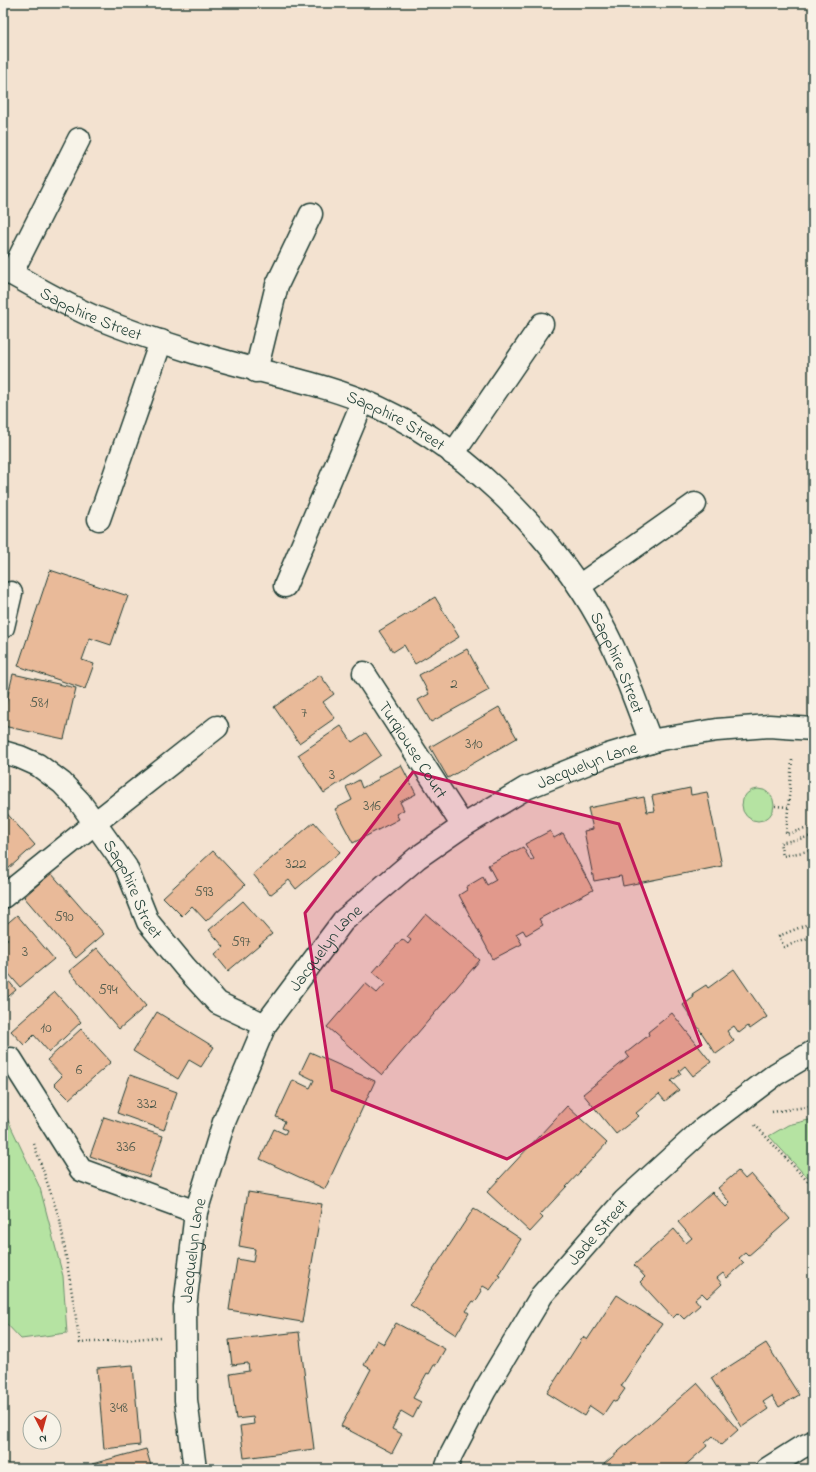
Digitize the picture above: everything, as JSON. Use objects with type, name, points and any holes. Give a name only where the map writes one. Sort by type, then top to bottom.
[{"type":"street","points":[[7,271],[79,139]]},
{"type":"street","points":[[256,371],[277,285],[311,214]]},
{"type":"street","name":"Sapphire Street","points":[[7,271],[96,318],[194,352],[256,371],[330,389],[363,401],[410,425],[453,454],[504,496],[537,531],[573,575],[600,620],[616,653],[651,742]]},
{"type":"street","points":[[453,454],[542,324]]},
{"type":"street","points":[[99,519],[161,341]]},
{"type":"street","points":[[285,586],[363,401]]},
{"type":"street","points":[[579,586],[695,504]]},
{"type":"street","points":[[3,627],[11,593]]},
{"type":"street","name":"Turqiouse Court","points":[[364,673],[463,826]]},
{"type":"street","name":"Jacquelyn Lane","points":[[195,1469],[186,1400],[185,1307],[196,1212],[224,1122],[265,1025],[343,921],[417,858],[463,826],[526,788],[608,755],[651,742],[717,730],[769,726],[813,729]]},
{"type":"street","points":[[3,897],[217,727]]},
{"type":"street","name":"Sapphire Street","points":[[3,752],[20,757],[38,765],[62,782],[80,800],[126,867],[148,922],[185,967],[218,1003],[265,1025]]},
{"type":"street","name":"Jade Street","points":[[446,1469],[451,1455],[485,1390],[542,1294],[624,1201],[704,1128],[776,1074],[813,1052]]},
{"type":"street","points":[[11,1059],[81,1170],[196,1212]]},
{"type":"street","points":[[767,1469],[800,1448],[813,1442]]},
{"type":"path","points":[[792,760],[786,834],[813,827]]},
{"type":"path","points":[[775,806],[788,807]]},
{"type":"path","points":[[813,836],[780,843],[783,856],[813,850]]},
{"type":"path","points":[[813,922],[779,936],[784,947],[813,936]]},
{"type":"path","points":[[772,1112],[813,1106]]},
{"type":"path","points":[[754,1125],[813,1187]]},
{"type":"path","points":[[32,1140],[60,1220],[80,1343],[185,1336]]},
{"type":"highlighted area","points":[[413,772],[619,824],[701,1045],[507,1159],[332,1090],[305,913]]},
{"type":"green space","points":[[755,789],[761,789],[771,796],[774,805],[773,811],[767,818],[761,821],[755,821],[745,814],[742,808],[742,802],[749,792]]},
{"type":"green space","points":[[3,1110],[40,1188],[63,1276],[67,1333],[21,1339],[3,1320]]},
{"type":"green space","points":[[813,1119],[813,1177],[808,1177],[769,1136],[788,1125]]},
{"type":"building","points":[[50,570],[128,596],[111,645],[90,638],[82,660],[94,664],[85,689],[18,666]]},
{"type":"building","points":[[435,597],[459,637],[415,664],[404,645],[393,652],[379,631]]},
{"type":"building","points":[[467,649],[489,690],[431,722],[418,700],[429,694],[419,675]]},
{"type":"building","points":[[13,674],[76,688],[64,739],[3,726],[3,716]]},
{"type":"building","points":[[320,675],[334,694],[323,702],[335,718],[299,743],[274,707]]},
{"type":"building","points":[[499,707],[517,738],[448,778],[430,747]]},
{"type":"building","points":[[341,726],[352,742],[366,733],[381,755],[324,793],[298,755]]},
{"type":"building","points":[[401,765],[416,794],[400,802],[404,810],[396,814],[399,819],[353,843],[335,809],[352,800],[346,787],[359,780],[362,788],[379,779],[378,777]]},
{"type":"building","points":[[690,788],[691,795],[707,792],[722,866],[623,886],[621,876],[594,881],[584,831],[593,829],[588,808],[644,797],[647,812],[655,811],[652,796]]},
{"type":"building","points":[[3,809],[35,845],[8,869],[3,864]]},
{"type":"building","points":[[314,822],[340,852],[296,889],[289,880],[270,895],[253,874]]},
{"type":"building","points":[[550,831],[554,838],[563,833],[593,890],[539,919],[543,925],[526,935],[523,930],[516,934],[522,944],[493,959],[459,895],[467,890],[466,887],[483,877],[487,885],[496,880],[488,865],[523,847],[531,861],[534,859],[525,844]]},
{"type":"building","points":[[213,851],[245,885],[206,921],[192,906],[182,916],[163,897]]},
{"type":"building","points":[[51,873],[104,934],[76,958],[24,897]]},
{"type":"building","points":[[243,901],[272,934],[228,971],[215,955],[224,947],[209,930]]},
{"type":"building","points":[[426,914],[480,960],[382,1075],[327,1027],[365,983],[377,993],[386,983],[373,972],[402,939],[408,944],[411,940],[407,937]]},
{"type":"building","points":[[17,915],[54,959],[20,987],[3,967],[3,943],[8,939],[3,934],[3,927]]},
{"type":"building","points":[[97,948],[146,1006],[119,1029],[69,971]]},
{"type":"building","points":[[734,969],[767,1017],[750,1029],[748,1026],[739,1033],[734,1026],[727,1031],[734,1041],[716,1054],[683,1005],[694,997],[692,994],[706,985],[708,988]]},
{"type":"building","points":[[3,974],[16,990],[3,1001]]},
{"type":"building","points":[[55,992],[81,1022],[49,1052],[34,1035],[24,1045],[11,1031]]},
{"type":"building","points":[[157,1012],[214,1047],[201,1067],[189,1060],[178,1079],[133,1051]]},
{"type":"building","points":[[672,1013],[711,1062],[693,1076],[685,1066],[679,1071],[681,1074],[671,1081],[679,1090],[665,1101],[659,1094],[636,1113],[639,1116],[616,1134],[583,1094],[629,1057],[626,1053],[649,1035],[648,1032]]},
{"type":"building","points":[[81,1029],[111,1062],[69,1099],[54,1084],[62,1076],[47,1060]]},
{"type":"building","points":[[310,1052],[375,1081],[325,1189],[260,1159],[274,1129],[285,1134],[287,1130],[282,1128],[285,1121],[276,1117],[293,1080],[310,1088],[314,1080],[300,1073]]},
{"type":"building","points":[[130,1075],[177,1092],[164,1130],[117,1113]]},
{"type":"building","points":[[567,1106],[607,1143],[540,1215],[543,1218],[530,1232],[487,1192]]},
{"type":"building","points":[[104,1117],[163,1136],[149,1177],[90,1156]]},
{"type":"building","points":[[738,1171],[745,1179],[751,1174],[790,1219],[748,1256],[745,1253],[739,1258],[744,1263],[727,1278],[723,1273],[717,1278],[722,1284],[707,1298],[702,1293],[695,1299],[700,1305],[684,1319],[678,1313],[673,1318],[640,1282],[645,1277],[634,1265],[674,1229],[686,1243],[692,1238],[678,1222],[712,1192],[726,1207],[730,1203],[718,1188]]},
{"type":"building","points":[[248,1192],[322,1204],[302,1322],[229,1310],[237,1259],[253,1262],[255,1249],[239,1246]]},
{"type":"building","points":[[474,1208],[521,1239],[498,1275],[500,1276],[490,1290],[483,1286],[480,1290],[482,1291],[475,1302],[473,1301],[466,1311],[469,1313],[456,1335],[410,1305]]},
{"type":"building","points":[[617,1295],[662,1324],[621,1386],[625,1389],[616,1402],[613,1400],[603,1415],[590,1406],[584,1416],[547,1393],[583,1337],[587,1340]]},
{"type":"building","points":[[396,1323],[445,1349],[436,1365],[434,1365],[429,1374],[427,1373],[413,1398],[421,1402],[413,1418],[401,1411],[392,1429],[402,1434],[392,1453],[341,1426],[371,1369],[364,1365],[377,1340],[384,1344]]},
{"type":"building","points":[[299,1332],[314,1449],[244,1458],[240,1426],[254,1424],[253,1417],[236,1419],[230,1374],[249,1371],[248,1363],[232,1365],[229,1340]]},
{"type":"building","points":[[766,1343],[799,1395],[779,1407],[772,1396],[763,1402],[768,1409],[742,1427],[711,1378]]},
{"type":"building","points":[[133,1365],[140,1445],[104,1449],[97,1368]]},
{"type":"building","points":[[697,1383],[738,1430],[721,1445],[713,1436],[705,1443],[707,1446],[681,1469],[606,1469],[603,1465]]},
{"type":"building","points":[[146,1449],[152,1469],[93,1469],[92,1464]]},
{"type":"building","points":[[328,1465],[340,1469],[327,1469]]}]
